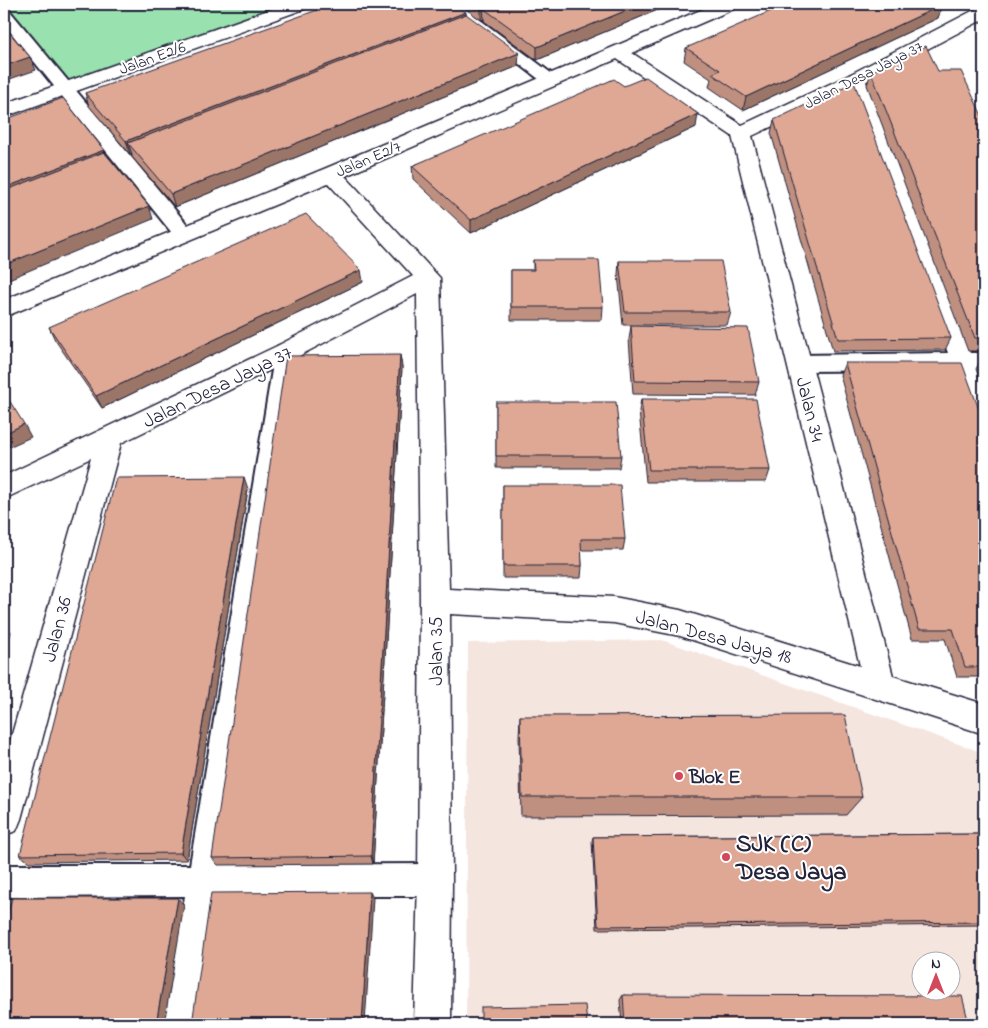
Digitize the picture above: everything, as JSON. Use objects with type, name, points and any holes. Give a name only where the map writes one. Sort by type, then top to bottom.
[{"type":"street","name":"Jalan E2/6","points":[[4,111],[301,4]]},
{"type":"street","name":"Jalan E2/7","points":[[4,309],[183,233],[331,174],[550,79],[730,4]]},
{"type":"street","name":"Jalan Desa Jaya 37","points":[[741,133],[856,79],[984,12]]},
{"type":"street","points":[[617,52],[741,133]]},
{"type":"street","name":"Jalan 34","points":[[741,133],[880,684]]},
{"type":"street","points":[[331,174],[428,278]]},
{"type":"street","name":"Jalan Desa Jaya 37","points":[[4,488],[286,352],[428,278]]},
{"type":"street","name":"Jalan 35","points":[[428,278],[436,601],[435,880],[432,1024]]},
{"type":"street","name":"Jalan 36","points":[[4,819],[109,439]]},
{"type":"street","name":"Jalan Desa Jaya 18","points":[[436,601],[614,610],[680,623],[880,684],[984,719]]},
{"type":"lane","points":[[449,4],[550,79]]},
{"type":"lane","points":[[4,14],[183,233]]},
{"type":"lane","points":[[856,79],[973,362],[984,418]]},
{"type":"lane","points":[[181,1024],[286,352]]},
{"type":"lane","points":[[799,363],[973,362]]},
{"type":"lane","points":[[4,881],[435,880]]},
{"type":"shaded area","name":"SJK (C) Desa Jaya","points":[[662,640],[984,753],[984,1024],[466,1024],[468,643]]},
{"type":"green space","points":[[4,4],[301,4],[65,89],[4,14]]},
{"type":"building","points":[[334,4],[454,4],[466,12],[126,141],[85,93]]},
{"type":"building","points":[[477,4],[488,4],[481,7]]},
{"type":"building","points":[[494,4],[642,4],[537,47],[483,8]]},
{"type":"building","points":[[787,4],[942,5],[746,97],[712,74],[720,70],[686,48]]},
{"type":"building","points":[[466,14],[519,53],[171,194],[128,143]]},
{"type":"building","points":[[4,26],[30,57],[4,66]]},
{"type":"building","points":[[926,46],[938,71],[961,71],[984,120],[984,338],[975,338],[871,72]]},
{"type":"building","points":[[646,77],[698,114],[471,220],[412,166],[614,79],[624,86]]},
{"type":"building","points":[[854,82],[951,338],[838,339],[774,120]]},
{"type":"building","points":[[63,98],[104,150],[4,188],[4,120]]},
{"type":"building","points":[[104,152],[149,206],[4,265],[4,191]]},
{"type":"building","points":[[306,214],[361,270],[96,396],[49,327]]},
{"type":"building","points":[[533,260],[599,260],[603,307],[511,307],[511,270],[534,270]]},
{"type":"building","points":[[619,261],[721,261],[731,312],[625,312]]},
{"type":"building","points":[[631,326],[748,328],[759,382],[635,381]]},
{"type":"building","points":[[400,355],[371,856],[212,858],[286,356]]},
{"type":"building","points":[[845,363],[962,363],[984,423],[984,667],[965,667],[953,629],[919,629]]},
{"type":"building","points":[[4,392],[24,424],[4,434]]},
{"type":"building","points":[[641,399],[756,399],[770,470],[649,470]]},
{"type":"building","points":[[496,402],[616,402],[621,456],[496,456]]},
{"type":"building","points":[[244,477],[181,853],[20,855],[116,478]]},
{"type":"building","points":[[503,485],[620,485],[625,539],[581,539],[582,566],[503,566]]},
{"type":"building","name":"Blok E","points":[[845,715],[862,797],[522,797],[520,716]]},
{"type":"building","points":[[984,834],[984,922],[598,926],[593,837]]},
{"type":"building","points":[[370,892],[362,1024],[192,1024],[211,893]]},
{"type":"building","points":[[12,898],[178,898],[156,1024],[4,1024],[4,928]]},
{"type":"building","points":[[623,995],[910,996],[910,1000],[960,1000],[960,996],[962,996],[969,1024],[625,1024]]},
{"type":"building","points":[[585,1005],[587,1024],[481,1024],[481,1007]]},
{"type":"place","name":"Blok E","points":[[679,776]]},
{"type":"place","name":"SJK (C) Desa Jaya","points":[[726,857]]}]
